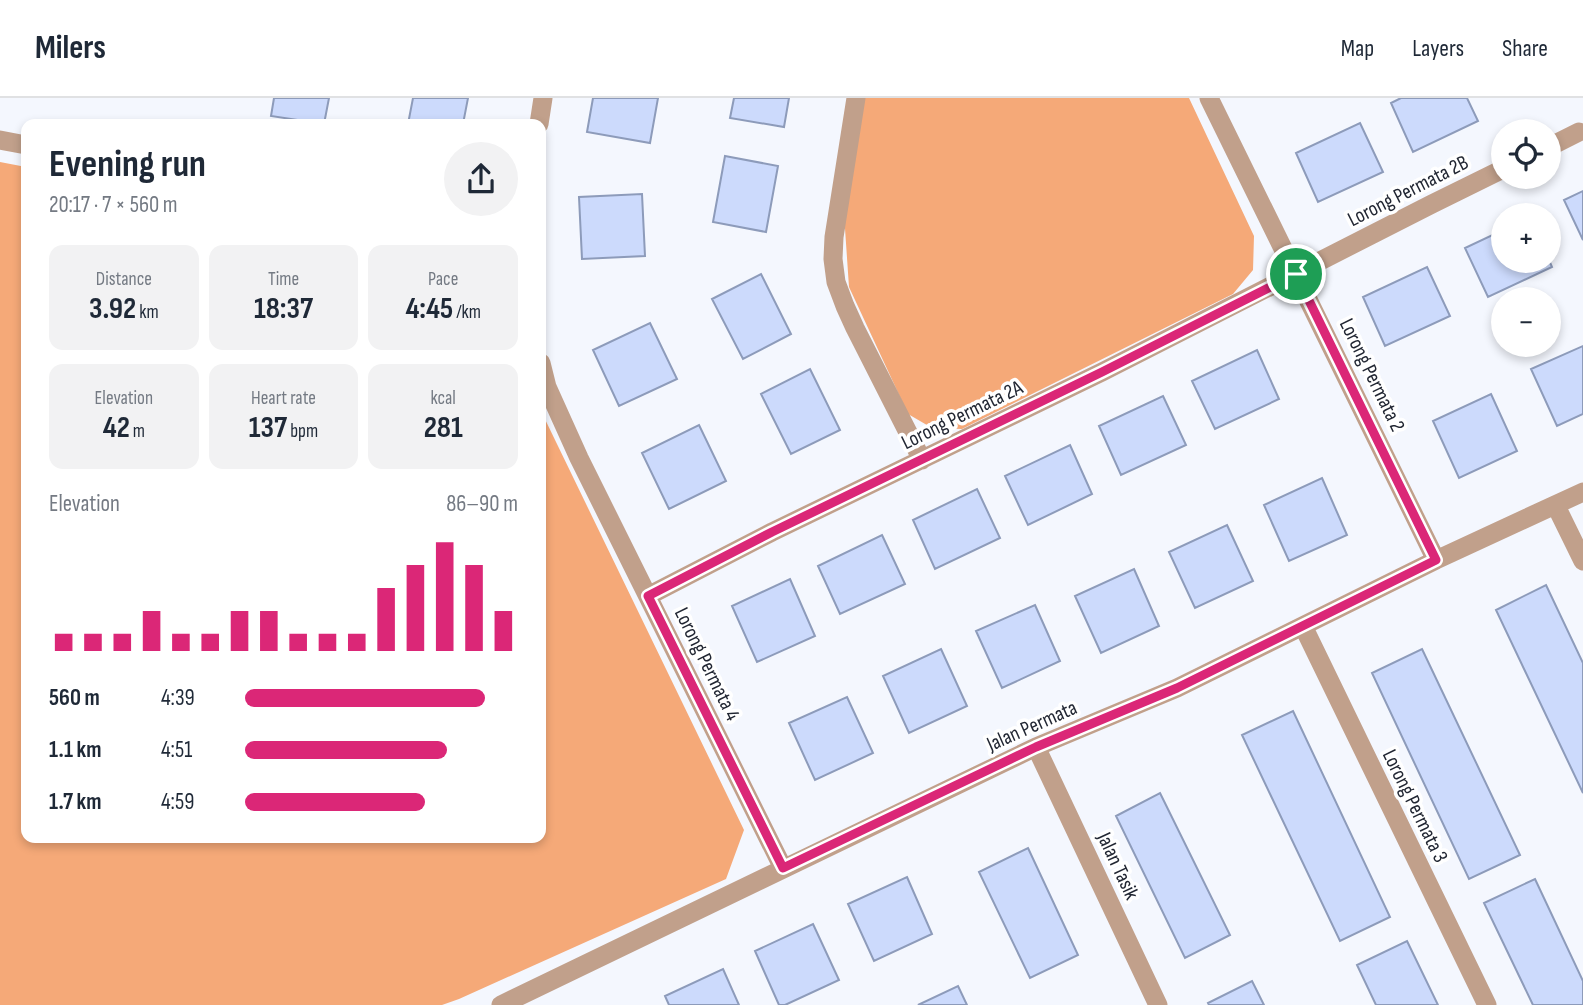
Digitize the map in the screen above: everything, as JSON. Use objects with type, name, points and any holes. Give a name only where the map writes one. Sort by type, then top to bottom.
[{"type":"street","points":[[540,119],[543,98]]},
{"type":"street","points":[[856,98],[834,237],[836,282],[855,328],[922,460]]},
{"type":"street","name":"Lorong Permata 2","points":[[1209,98],[1436,560]]},
{"type":"street","points":[[1561,141],[1579,132]]},
{"type":"street","points":[[0,140],[21,144]]},
{"type":"street","name":"Lorong Permata 2B","points":[[1296,274],[1491,175]]},
{"type":"street","name":"Lorong Permata 2A","points":[[648,596],[772,532],[1090,378],[1296,274]]},
{"type":"street","name":"Lorong Permata 4","points":[[546,383],[579,458],[783,868]]},
{"type":"street","name":"Jalan Permata","points":[[501,1005],[1036,747],[1177,688],[1436,560],[1583,492]]},
{"type":"street","points":[[1556,506],[1583,561]]},
{"type":"street","name":"Lorong Permata 3","points":[[1303,626],[1487,1005]]},
{"type":"street","name":"Jalan Tasik","points":[[1036,747],[1157,1005]]},
{"type":"shaded area","points":[[863,98],[1189,98],[1254,236],[1253,270],[1233,294],[962,429],[932,428],[908,414],[849,287],[844,214]]},
{"type":"shaded area","points":[[0,162],[21,166],[21,843],[546,843],[546,421],[744,830],[726,879],[442,1005],[0,1005]]},
{"type":"building","points":[[274,98],[329,98],[325,119],[271,116]]},
{"type":"building","points":[[413,98],[468,98],[464,119],[409,119]]},
{"type":"building","points":[[593,98],[658,98],[650,143],[587,132]]},
{"type":"building","points":[[734,98],[789,98],[784,127],[730,118]]},
{"type":"building","points":[[1401,98],[1467,98],[1478,121],[1413,152],[1391,103]]},
{"type":"building","points":[[1360,123],[1383,172],[1318,202],[1296,153]]},
{"type":"building","points":[[725,156],[778,166],[766,232],[713,222]]},
{"type":"building","points":[[1583,191],[1583,240],[1564,200]]},
{"type":"building","points":[[642,194],[645,256],[582,259],[579,197]]},
{"type":"building","points":[[1491,236],[1491,273],[1539,273],[1509,287],[1491,287],[1491,296],[1488,297],[1465,248]]},
{"type":"building","points":[[1427,267],[1450,316],[1385,346],[1363,297]]},
{"type":"building","points":[[761,274],[791,334],[743,359],[712,299]]},
{"type":"building","points":[[650,323],[677,379],[619,406],[593,350]]},
{"type":"building","points":[[1583,346],[1583,414],[1557,426],[1531,369]]},
{"type":"building","points":[[1257,350],[1279,399],[1215,429],[1192,381]]},
{"type":"building","points":[[810,369],[840,430],[791,454],[761,394]]},
{"type":"building","points":[[1491,394],[1517,451],[1459,478],[1433,421]]},
{"type":"building","points":[[1163,396],[1186,445],[1121,475],[1099,426]]},
{"type":"building","points":[[699,425],[726,481],[669,509],[642,453]]},
{"type":"building","points":[[1070,445],[1092,494],[1028,525],[1005,476]]},
{"type":"building","points":[[1322,478],[1347,535],[1289,561],[1264,505]]},
{"type":"building","points":[[977,489],[1000,538],[935,569],[913,520]]},
{"type":"building","points":[[1227,525],[1253,581],[1195,608],[1169,552]]},
{"type":"building","points":[[882,535],[905,584],[840,614],[818,566]]},
{"type":"building","points":[[1134,569],[1159,626],[1101,653],[1075,596]]},
{"type":"building","points":[[790,579],[815,636],[757,662],[732,606]]},
{"type":"building","points":[[1546,585],[1583,663],[1583,793],[1496,610]]},
{"type":"building","points":[[1035,605],[1060,661],[1002,688],[976,631]]},
{"type":"building","points":[[941,649],[967,706],[909,733],[883,676]]},
{"type":"building","points":[[1422,649],[1520,855],[1469,879],[1372,673]]},
{"type":"building","points":[[847,697],[873,753],[815,780],[789,723]]},
{"type":"building","points":[[1293,711],[1390,917],[1340,941],[1242,735]]},
{"type":"building","points":[[1160,793],[1230,935],[1185,958],[1116,816]]},
{"type":"building","points":[[1028,848],[1078,955],[1030,978],[979,872]]},
{"type":"building","points":[[907,877],[932,934],[874,961],[848,904]]},
{"type":"building","points":[[1535,879],[1583,981],[1583,1005],[1533,1005],[1484,903]]},
{"type":"building","points":[[813,924],[839,980],[785,1005],[779,1005],[755,951]]},
{"type":"building","points":[[1407,941],[1438,1005],[1376,1005],[1357,965]]},
{"type":"building","points":[[723,969],[739,1005],[669,1005],[665,996]]},
{"type":"building","points":[[1252,981],[1264,1005],[1209,1005],[1208,1003]]},
{"type":"building","points":[[958,986],[967,1005],[918,1005]]},
{"type":"route","points":[[1296,274],[1436,560],[1177,688],[1036,747],[783,868],[648,596],[772,532],[1102,372],[1296,274]]}]
